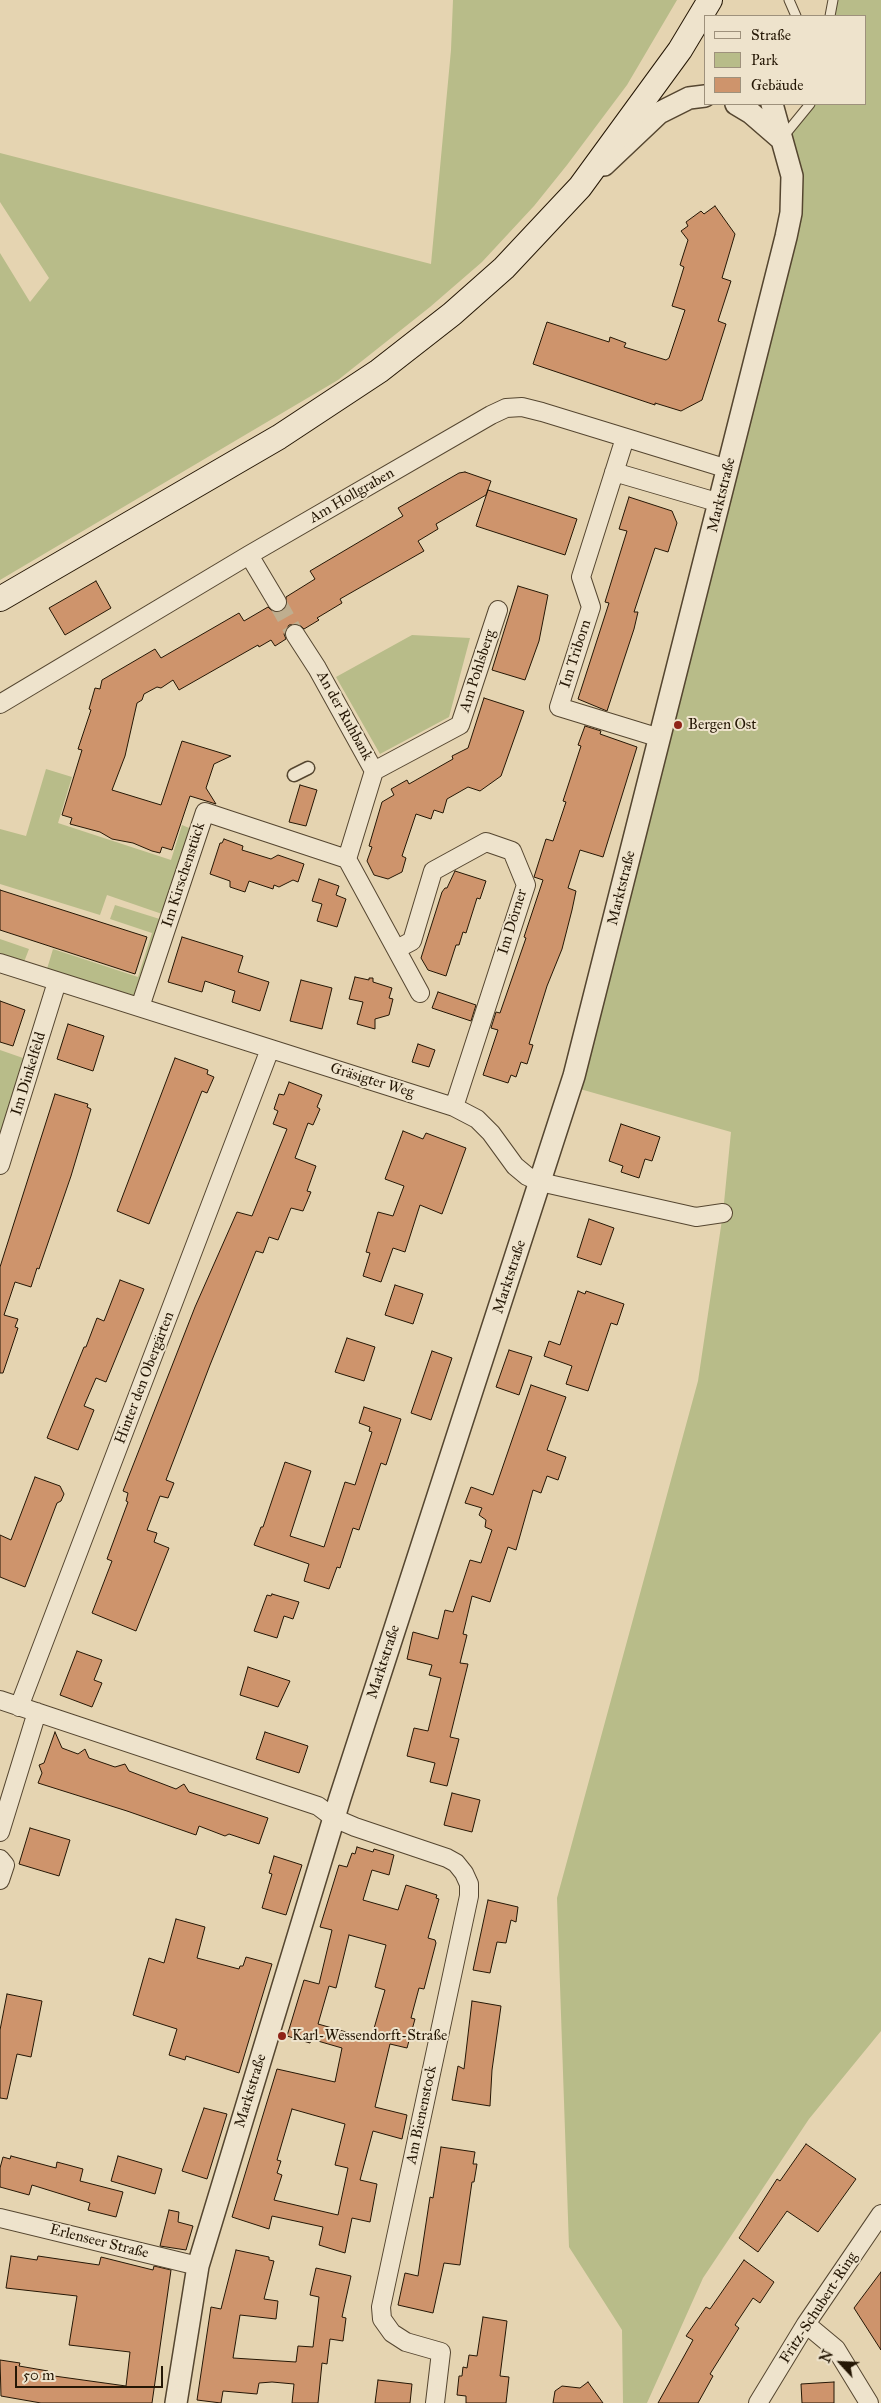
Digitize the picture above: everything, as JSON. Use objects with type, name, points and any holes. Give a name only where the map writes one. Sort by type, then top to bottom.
[{"type":"main road","points":[[0,599],[279,437],[379,371],[452,314],[504,268],[580,187],[656,85],[705,11]]},
{"type":"street","points":[[580,187],[659,113],[689,98],[704,96]]},
{"type":"street","points":[[738,105],[751,113],[781,139]]},
{"type":"street","name":"Marktstraße","points":[[176,2403],[198,2266],[334,1818],[574,1076],[720,503],[791,212],[792,176],[772,105]]},
{"type":"street","name":"Am Hollgraben","points":[[0,704],[249,556],[506,408],[522,407],[542,412],[728,468]]},
{"type":"street","name":"Im Triborn","points":[[625,438],[581,577],[591,607],[560,707],[660,738]]},
{"type":"street","points":[[614,472],[720,503]]},
{"type":"street","points":[[249,556],[277,602]]},
{"type":"street","name":"Am Pohlsberg","points":[[374,770],[460,725],[498,610]]},
{"type":"street","name":"An der Ruhbank","points":[[295,634],[317,668],[374,770],[347,859]]},
{"type":"street","points":[[294,775],[308,768]]},
{"type":"street","name":"Im Kirschenstück","points":[[140,1007],[204,812],[347,859]]},
{"type":"street","name":"Im Dörner","points":[[397,949],[412,940],[433,871],[486,842],[512,851],[526,885],[454,1106]]},
{"type":"street","points":[[347,859],[420,993]]},
{"type":"street","name":"Gräsigter Weg","points":[[0,963],[454,1106],[477,1119],[491,1133],[515,1166],[527,1176],[540,1182],[696,1217],[723,1213]]},
{"type":"street","name":"Im Dinkelfeld","points":[[0,1166],[57,982]]},
{"type":"street","name":"Hinter den Obergärten","points":[[19,1707],[270,1049]]},
{"type":"street","points":[[0,1700],[318,1806],[334,1818]]},
{"type":"street","points":[[0,1832],[37,1712]]},
{"type":"street","name":"Am Bienenstock","points":[[334,1818],[447,1858],[460,1868],[468,1884],[469,1896],[381,2307],[382,2318],[392,2333],[406,2342],[441,2352],[435,2403]]},
{"type":"street","points":[[0,1859],[4,1865],[0,1880]]},
{"type":"street","name":"Fritz-Schubert-Ring","points":[[758,2403],[806,2324],[881,2214]]},
{"type":"street","name":"Erlenseer Straße","points":[[0,2218],[198,2266]]},
{"type":"street","points":[[806,2324],[836,2349],[869,2403]]},
{"type":"lane","points":[[789,0],[796,15]]},
{"type":"lane","points":[[830,15],[833,0]]},
{"type":"lane","points":[[781,139],[809,105]]},
{"type":"green space","points":[[453,0],[677,0],[627,85],[567,165],[534,206],[482,262],[430,307],[338,380],[0,580],[0,253],[30,302],[49,278],[0,202],[0,153],[431,264],[451,50]]},
{"type":"green space","points":[[833,0],[881,0],[881,2031],[809,2119],[703,2278],[647,2403],[623,2403],[622,2330],[569,2247],[557,1898],[698,1381],[723,1213],[731,1132],[580,1089],[786,237],[781,139],[809,105],[866,105],[866,15],[830,15]]},
{"type":"green space","points":[[412,635],[470,638],[449,717],[380,754],[336,677]]},
{"type":"green space","points":[[46,769],[72,777],[58,823],[171,860],[182,825],[194,830],[165,915],[107,895],[100,915],[0,884],[0,829],[26,836]]},
{"type":"green space","points":[[115,905],[166,921],[141,999],[47,969],[53,949],[138,977],[152,933],[110,919]]},
{"type":"green space","points":[[0,939],[29,949],[24,962],[0,954]]},
{"type":"green space","points":[[0,1050],[23,1058],[0,1136]]},
{"type":"building","points":[[715,206],[735,234],[722,278],[731,281],[718,321],[726,324],[702,400],[681,411],[655,403],[655,405],[533,364],[547,322],[609,342],[610,337],[626,343],[624,347],[666,360],[669,358],[685,310],[672,306],[684,267],[680,265],[688,240],[681,231],[688,226],[686,222],[701,211],[704,214]]},
{"type":"building","points":[[465,472],[491,481],[486,495],[436,524],[438,529],[418,541],[424,551],[340,599],[342,603],[317,618],[319,620],[304,629],[299,624],[289,625],[284,634],[286,639],[275,646],[271,640],[259,647],[258,645],[179,690],[173,680],[161,688],[157,687],[144,694],[142,700],[137,703],[125,756],[112,790],[161,805],[182,741],[231,756],[214,764],[206,788],[216,804],[190,796],[172,850],[162,847],[160,853],[133,843],[112,839],[100,832],[70,824],[72,818],[62,815],[82,750],[78,749],[91,710],[89,709],[95,688],[100,689],[102,680],[155,649],[161,658],[239,613],[244,621],[268,607],[272,611],[282,611],[286,607],[286,597],[315,579],[310,571],[403,516],[398,508],[459,473]]},
{"type":"building","points":[[488,490],[577,519],[565,555],[476,526]]},
{"type":"building","points":[[629,497],[672,511],[677,523],[668,552],[655,548],[634,612],[638,612],[634,629],[607,711],[578,699],[609,603],[605,602],[627,531],[619,529]]},
{"type":"building","points":[[96,581],[111,608],[65,635],[49,608]]},
{"type":"building","points":[[518,586],[548,595],[539,641],[525,680],[492,670]]},
{"type":"building","points":[[484,698],[524,711],[501,776],[480,791],[468,787],[447,799],[443,813],[434,810],[431,819],[416,814],[402,856],[406,858],[402,872],[388,879],[374,875],[367,861],[372,847],[369,846],[382,802],[394,795],[391,789],[407,780],[409,784],[453,759],[452,756],[468,748]]},
{"type":"building","points":[[585,726],[601,731],[600,734],[637,747],[603,857],[580,850],[568,888],[576,891],[572,910],[562,949],[547,986],[529,1044],[533,1045],[527,1064],[521,1062],[516,1077],[511,1075],[508,1083],[483,1075],[498,1030],[491,1028],[496,1012],[500,1013],[526,938],[524,937],[543,880],[534,877],[546,839],[553,841],[566,802],[563,801],[581,746],[578,745]]},
{"type":"building","points":[[300,785],[317,790],[306,826],[289,822]]},
{"type":"building","points":[[224,839],[243,846],[242,850],[271,859],[278,855],[304,864],[298,882],[293,880],[279,887],[274,885],[273,889],[249,881],[245,892],[230,887],[230,881],[210,874],[220,843]]},
{"type":"building","points":[[455,871],[486,881],[480,899],[477,898],[466,933],[463,932],[459,945],[456,945],[446,976],[428,970],[421,958],[442,892],[447,888]]},
{"type":"building","points":[[319,879],[339,886],[336,895],[346,899],[337,927],[317,921],[322,904],[312,901]]},
{"type":"building","points":[[0,890],[147,937],[135,974],[0,930]]},
{"type":"building","points":[[182,937],[243,956],[238,972],[269,982],[260,1011],[232,1002],[235,991],[205,981],[202,992],[168,982]]},
{"type":"building","points":[[355,977],[369,980],[369,978],[373,978],[373,982],[392,988],[389,998],[393,999],[389,1015],[375,1019],[375,1029],[357,1024],[363,1002],[349,999]]},
{"type":"building","points":[[301,980],[332,988],[322,1029],[290,1021]]},
{"type":"building","points":[[438,992],[476,1005],[471,1021],[432,1008]]},
{"type":"building","points":[[0,1001],[25,1010],[13,1046],[0,1042]]},
{"type":"building","points":[[68,1024],[104,1036],[93,1071],[57,1059]]},
{"type":"building","points":[[418,1044],[435,1050],[429,1067],[412,1062]]},
{"type":"building","points":[[175,1058],[208,1070],[207,1074],[214,1077],[207,1093],[202,1091],[149,1224],[117,1211]]},
{"type":"building","points":[[289,1082],[322,1095],[317,1107],[320,1109],[313,1125],[308,1123],[295,1158],[316,1166],[307,1191],[311,1192],[303,1211],[291,1208],[278,1240],[269,1237],[263,1253],[256,1251],[210,1365],[166,1480],[174,1483],[168,1498],[160,1496],[147,1530],[157,1533],[154,1542],[169,1548],[136,1631],[92,1613],[112,1561],[107,1559],[128,1502],[126,1501],[128,1493],[123,1491],[195,1307],[237,1212],[252,1216],[287,1129],[273,1124],[278,1111],[274,1109],[279,1094],[284,1095]]},
{"type":"building","points":[[55,1094],[88,1104],[87,1107],[91,1109],[71,1176],[39,1269],[37,1268],[31,1287],[15,1282],[4,1315],[18,1319],[15,1327],[18,1328],[3,1373],[0,1373],[0,1267]]},
{"type":"building","points":[[621,1124],[660,1137],[652,1161],[645,1159],[639,1178],[621,1172],[623,1166],[609,1161]]},
{"type":"building","points":[[403,1131],[423,1139],[426,1133],[466,1148],[442,1214],[420,1205],[405,1252],[393,1248],[381,1282],[363,1276],[370,1253],[366,1252],[378,1212],[393,1216],[404,1186],[385,1179]]},
{"type":"building","points":[[589,1219],[614,1228],[601,1265],[577,1257]]},
{"type":"building","points":[[120,1280],[144,1289],[106,1382],[96,1378],[84,1406],[94,1410],[78,1450],[47,1438],[97,1318],[104,1321]]},
{"type":"building","points":[[395,1285],[423,1294],[413,1324],[385,1315]]},
{"type":"building","points":[[578,1291],[585,1294],[586,1291],[624,1304],[617,1325],[611,1323],[588,1391],[566,1384],[572,1366],[544,1356],[549,1341],[560,1345]]},
{"type":"building","points":[[347,1338],[375,1347],[364,1381],[335,1372]]},
{"type":"building","points":[[509,1350],[532,1357],[519,1395],[496,1387]]},
{"type":"building","points":[[432,1351],[452,1358],[431,1420],[411,1413]]},
{"type":"building","points":[[531,1385],[566,1397],[547,1450],[566,1457],[558,1480],[547,1476],[541,1493],[533,1490],[516,1550],[508,1547],[490,1602],[472,1596],[463,1634],[467,1635],[460,1663],[468,1664],[450,1737],[459,1739],[447,1786],[430,1782],[435,1763],[407,1756],[414,1728],[428,1731],[441,1678],[429,1675],[432,1665],[407,1659],[413,1632],[438,1639],[445,1610],[453,1612],[470,1560],[481,1563],[492,1530],[485,1527],[486,1520],[479,1515],[482,1508],[465,1503],[471,1487],[493,1495]]},
{"type":"building","points":[[364,1407],[401,1419],[386,1465],[381,1463],[359,1530],[353,1528],[340,1568],[337,1567],[329,1589],[304,1581],[309,1564],[254,1545],[261,1527],[263,1527],[285,1462],[311,1471],[290,1536],[324,1547],[345,1482],[355,1485],[372,1432],[369,1431],[370,1427],[359,1423]]},
{"type":"building","points":[[35,1477],[60,1486],[64,1494],[61,1501],[57,1503],[25,1587],[0,1577],[0,1535],[11,1540]]},
{"type":"building","points":[[272,1594],[299,1602],[293,1619],[284,1616],[277,1638],[254,1631],[267,1595],[271,1596]]},
{"type":"building","points":[[77,1651],[102,1660],[94,1680],[102,1683],[92,1707],[60,1695]]},
{"type":"building","points":[[248,1667],[290,1681],[278,1707],[240,1695]]},
{"type":"building","points":[[55,1732],[62,1748],[78,1754],[85,1749],[89,1758],[115,1767],[125,1764],[129,1771],[176,1789],[184,1784],[189,1792],[268,1818],[259,1844],[229,1834],[225,1836],[199,1826],[196,1835],[38,1783],[42,1773],[39,1765],[44,1763]]},
{"type":"building","points":[[265,1732],[308,1746],[299,1773],[256,1759]]},
{"type":"building","points":[[452,1793],[480,1800],[472,1832],[444,1825]]},
{"type":"building","points":[[30,1828],[70,1840],[59,1876],[19,1864]]},
{"type":"building","points":[[357,1847],[373,1852],[374,1849],[394,1855],[389,1875],[372,1870],[363,1900],[398,1910],[406,1885],[437,1895],[436,1898],[439,1899],[428,1938],[435,1940],[436,1943],[424,1989],[419,1988],[411,2018],[415,2019],[407,2048],[390,2044],[375,2107],[407,2115],[402,2139],[373,2131],[360,2180],[377,2184],[370,2222],[352,2218],[345,2253],[319,2245],[323,2227],[272,2216],[269,2229],[232,2217],[277,2069],[335,2082],[342,2048],[311,2039],[310,2043],[287,2036],[304,1980],[319,1984],[332,1930],[320,1927],[339,1865],[347,1867],[352,1853],[355,1854]],"holes":[[[349,1935],[386,1945],[375,1987],[385,1990],[371,2039],[318,2024],[329,1986],[336,1988]],[[292,2109],[345,2124],[335,2165],[348,2168],[338,2215],[274,2200],[282,2175],[277,2173],[281,2161],[277,2160]]]},
{"type":"building","points":[[274,1856],[302,1865],[286,1915],[262,1908],[272,1874],[269,1873]]},
{"type":"building","points":[[488,1900],[518,1907],[516,1922],[511,1920],[506,1943],[497,1942],[490,1973],[473,1970]]},
{"type":"building","points":[[176,1919],[205,1927],[197,1958],[239,1969],[240,1966],[243,1966],[246,1957],[272,1964],[239,2073],[186,2056],[185,2060],[169,2055],[177,2029],[133,2015],[149,1958],[164,1963]]},
{"type":"building","points":[[7,1994],[42,2001],[31,2057],[17,2054],[7,2099],[0,2098],[0,2030]]},
{"type":"building","points":[[472,2001],[501,2006],[492,2070],[490,2106],[452,2100],[458,2066],[464,2069]]},
{"type":"building","points":[[204,2108],[227,2114],[207,2179],[182,2171]]},
{"type":"building","points":[[806,2144],[856,2179],[818,2232],[787,2211],[758,2252],[739,2238],[777,2179],[780,2181]]},
{"type":"building","points":[[441,2147],[475,2152],[473,2164],[477,2164],[474,2182],[472,2182],[460,2265],[444,2263],[433,2313],[398,2305],[405,2273],[418,2276],[430,2197],[433,2198]]},
{"type":"building","points":[[11,2156],[56,2168],[57,2162],[83,2169],[80,2181],[123,2192],[116,2217],[88,2210],[90,2203],[32,2185],[29,2195],[0,2187],[0,2168],[3,2157],[10,2159]]},
{"type":"building","points":[[118,2156],[162,2169],[155,2194],[111,2181]]},
{"type":"building","points":[[169,2210],[179,2212],[178,2222],[193,2226],[186,2250],[160,2246]]},
{"type":"building","points":[[236,2250],[269,2257],[269,2260],[274,2261],[264,2299],[278,2301],[276,2319],[240,2315],[233,2358],[296,2362],[298,2346],[313,2347],[319,2297],[310,2295],[316,2268],[351,2276],[342,2317],[346,2318],[343,2341],[330,2339],[327,2364],[322,2363],[318,2403],[292,2403],[294,2384],[272,2382],[259,2383],[257,2394],[223,2391],[221,2403],[197,2400],[211,2307],[221,2309]]},
{"type":"building","points":[[11,2256],[37,2260],[38,2256],[99,2265],[101,2257],[153,2270],[154,2266],[171,2270],[152,2403],[41,2403],[1,2396],[0,2360],[20,2363],[19,2366],[48,2371],[47,2375],[126,2386],[130,2352],[69,2345],[77,2296],[6,2288]]},
{"type":"building","points":[[744,2260],[774,2282],[760,2303],[753,2298],[735,2325],[739,2328],[710,2374],[713,2376],[698,2403],[658,2403],[693,2340],[686,2336],[706,2307],[710,2309]]},
{"type":"building","points":[[881,2272],[881,2350],[854,2308]]},
{"type":"building","points":[[483,2317],[507,2321],[500,2376],[509,2377],[506,2403],[466,2403],[466,2396],[457,2395],[459,2376],[462,2376],[463,2367],[467,2368],[469,2355],[477,2356]]},
{"type":"building","points":[[378,2380],[412,2384],[410,2403],[375,2403]]},
{"type":"building","points":[[588,2382],[603,2403],[553,2403],[555,2391],[562,2386],[580,2388]]},
{"type":"building","points":[[834,2382],[834,2403],[802,2403],[801,2384]]},
{"type":"tunnel","points":[[277,602],[295,634]]},
{"type":"place","name":"Bergen Ost","points":[[678,725]]},
{"type":"place","name":"Karl-Wessendorft-Straße","points":[[282,2036]]}]
